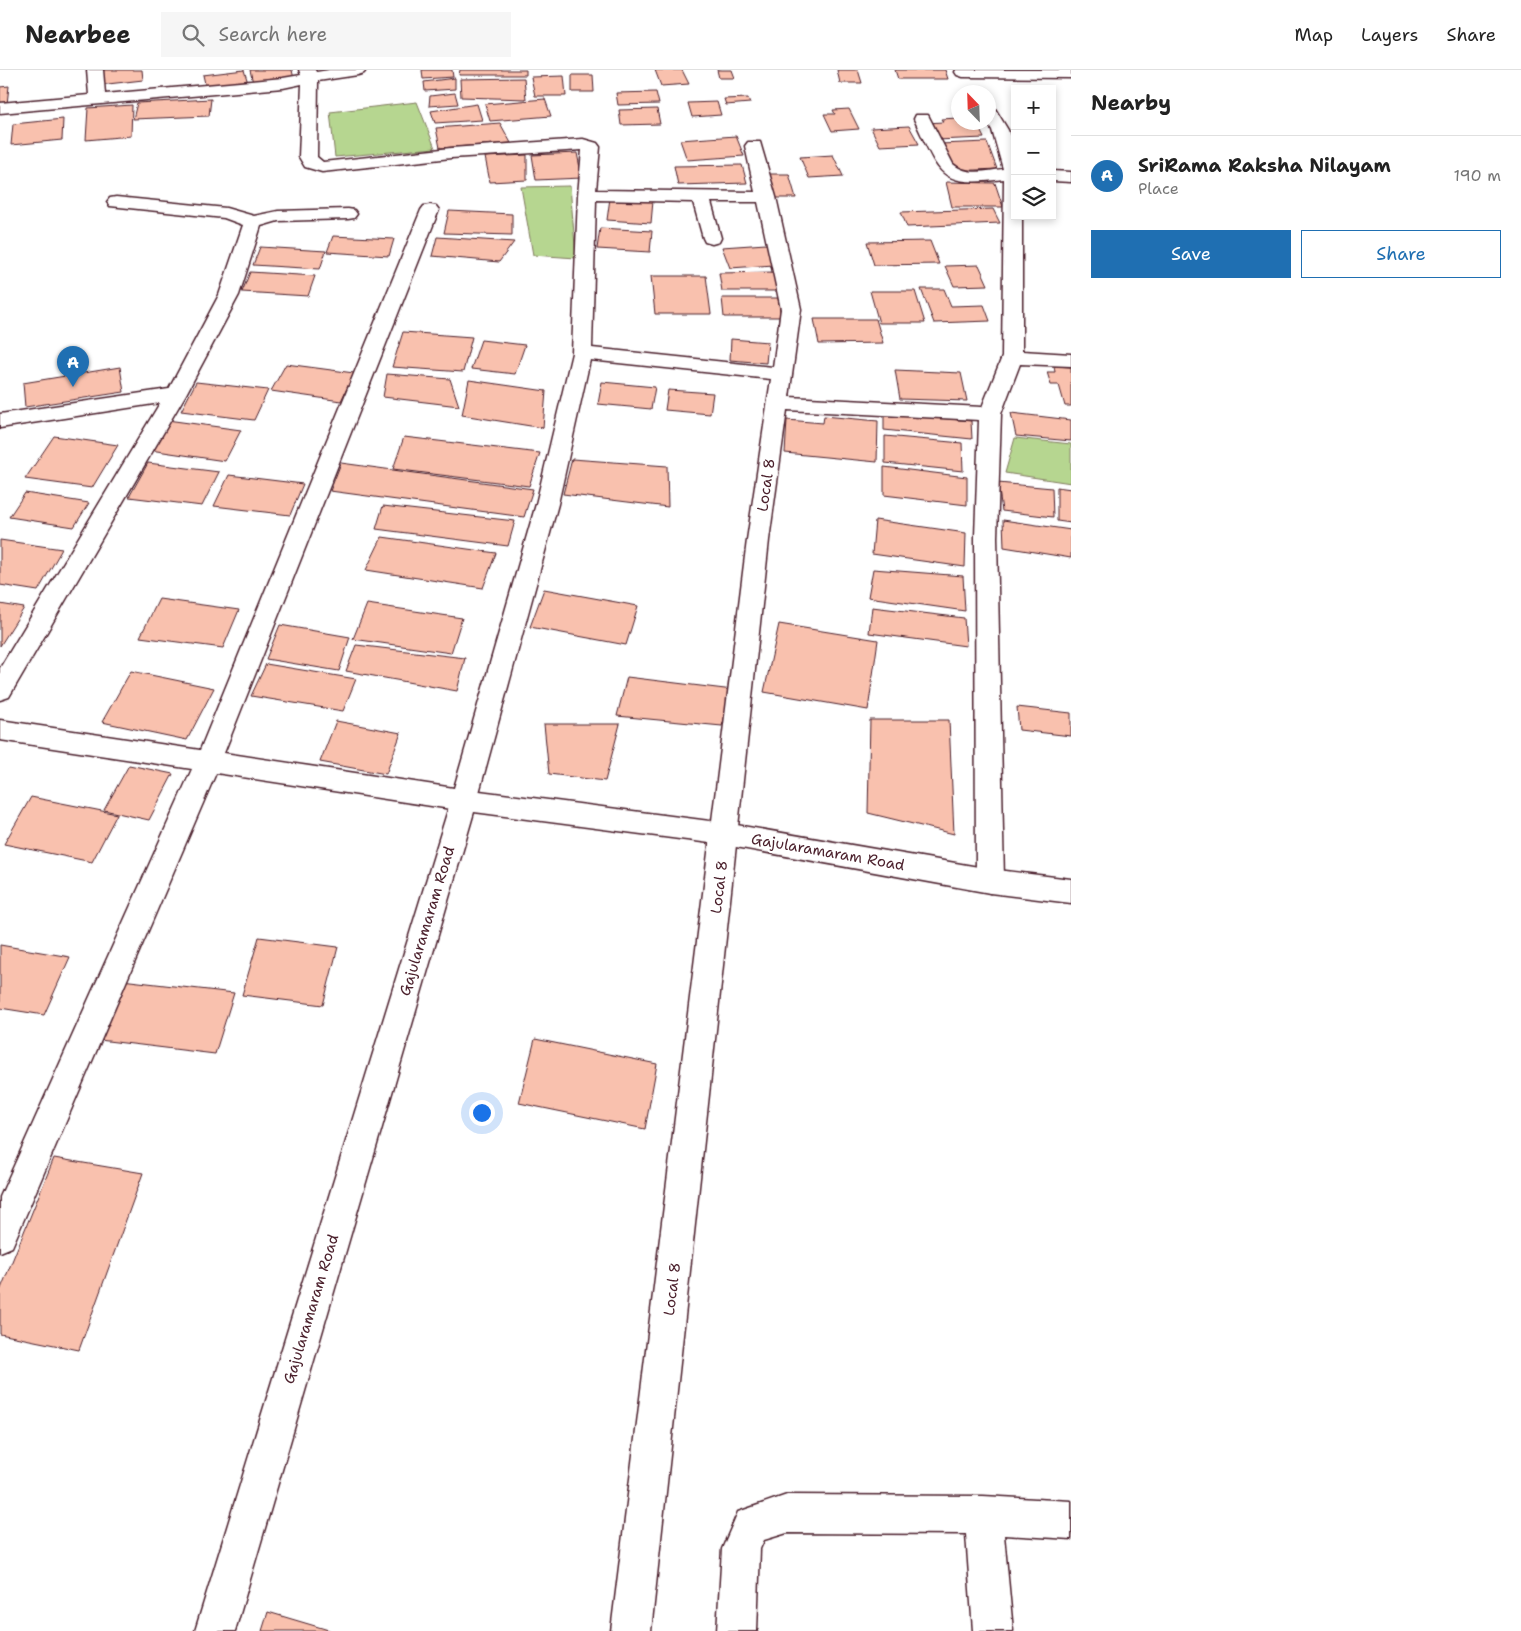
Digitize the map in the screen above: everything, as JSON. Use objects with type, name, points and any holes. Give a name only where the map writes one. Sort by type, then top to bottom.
[{"type":"street","points":[[94,70],[98,100]]},
{"type":"street","points":[[0,108],[261,85],[309,74],[358,70]]},
{"type":"street","points":[[962,71],[1071,73]]},
{"type":"street","points":[[962,71],[971,85]]},
{"type":"street","points":[[0,730],[464,800],[547,504],[582,353],[587,195],[591,147],[584,144],[451,153],[322,166],[311,163],[308,157],[309,74]]},
{"type":"street","points":[[922,119],[950,172],[968,176],[1011,173]]},
{"type":"street","points":[[996,124],[1000,130],[1011,164]]},
{"type":"street","name":"Local 8","points":[[631,1631],[758,540],[791,309],[754,146]]},
{"type":"street","points":[[990,881],[986,537],[990,414],[1012,357],[1014,175]]},
{"type":"street","points":[[1056,176],[1071,177]]},
{"type":"street","points":[[587,195],[767,197]]},
{"type":"street","points":[[701,197],[712,238]]},
{"type":"street","points":[[116,202],[226,213],[253,222],[278,216],[348,214]]},
{"type":"street","points":[[0,1235],[208,762],[430,210]]},
{"type":"street","points":[[0,690],[176,394],[229,295],[253,222]]},
{"type":"street","points":[[582,353],[782,374]]},
{"type":"street","points":[[1012,357],[1071,360]]},
{"type":"street","points":[[0,421],[176,394]]},
{"type":"street","points":[[778,403],[990,414]]},
{"type":"street","name":"Gajularamaram Road","points":[[215,1631],[464,800],[725,834],[990,881],[1071,891]]},
{"type":"street","points":[[736,1631],[741,1549],[751,1525],[787,1514],[983,1515],[1071,1520]]},
{"type":"street","points":[[983,1515],[993,1631]]},
{"type":"green space","points":[[417,102],[435,148],[335,157],[330,112]]},
{"type":"green space","points":[[570,186],[576,258],[533,255],[521,187]]},
{"type":"green space","points":[[1015,438],[1071,444],[1071,483],[1005,473]]},
{"type":"building","points":[[98,70],[142,70],[143,80],[99,85]]},
{"type":"building","points":[[244,70],[248,83],[206,88],[203,75]]},
{"type":"building","points":[[250,70],[292,70],[294,79],[253,83]]},
{"type":"building","points":[[422,70],[452,70],[453,77],[423,79]]},
{"type":"building","points":[[460,70],[526,70],[526,75],[459,75]]},
{"type":"building","points":[[655,70],[682,70],[689,84],[661,86]]},
{"type":"building","points":[[717,70],[732,70],[735,78],[719,78]]},
{"type":"building","points":[[837,70],[858,70],[862,83],[840,83]]},
{"type":"building","points":[[895,70],[945,70],[948,79],[898,79]]},
{"type":"building","points":[[572,75],[593,75],[594,92],[572,92]]},
{"type":"building","points":[[564,76],[566,96],[535,96],[531,77]]},
{"type":"building","points":[[455,78],[455,89],[425,91],[424,82]]},
{"type":"building","points":[[524,78],[526,99],[461,97],[460,79]]},
{"type":"building","points":[[9,86],[7,104],[0,105],[0,87]]},
{"type":"building","points":[[656,92],[659,104],[618,105],[616,93]]},
{"type":"building","points":[[455,93],[458,104],[429,106],[430,96]]},
{"type":"building","points":[[748,98],[750,103],[726,105],[724,99]]},
{"type":"building","points":[[211,99],[209,116],[133,119],[137,103]]},
{"type":"building","points":[[545,99],[551,116],[490,121],[485,104]]},
{"type":"building","points":[[717,102],[721,115],[692,117],[688,103]]},
{"type":"building","points":[[477,104],[482,120],[435,123],[431,111]]},
{"type":"building","points":[[132,105],[131,136],[86,140],[88,108]]},
{"type":"building","points":[[657,109],[660,124],[621,125],[619,110]]},
{"type":"building","points":[[849,109],[859,129],[832,131],[824,114],[835,114],[833,110]]},
{"type":"building","points":[[951,118],[951,130],[980,130],[984,138],[936,140],[927,123],[943,122],[941,119]]},
{"type":"building","points":[[63,119],[62,140],[11,145],[13,124]]},
{"type":"building","points":[[500,123],[511,143],[440,148],[436,128]]},
{"type":"building","points":[[909,126],[919,144],[880,146],[871,128]]},
{"type":"building","points":[[736,136],[744,156],[687,160],[680,140]]},
{"type":"building","points":[[987,142],[997,169],[955,171],[940,144]]},
{"type":"building","points":[[577,153],[582,178],[536,180],[532,155]]},
{"type":"building","points":[[527,155],[527,180],[490,182],[485,157]]},
{"type":"building","points":[[833,155],[843,176],[809,178],[800,157]]},
{"type":"building","points":[[742,165],[747,183],[678,185],[674,166]]},
{"type":"building","points":[[767,174],[789,174],[796,198],[773,198]]},
{"type":"building","points":[[946,182],[995,183],[1003,207],[952,207]]},
{"type":"building","points":[[610,198],[653,201],[651,223],[607,220]]},
{"type":"building","points":[[993,209],[1000,223],[907,227],[901,212]]},
{"type":"building","points":[[449,211],[512,214],[512,235],[444,233]]},
{"type":"building","points":[[600,228],[652,231],[650,252],[597,249]]},
{"type":"building","points":[[333,236],[394,239],[389,256],[327,252]]},
{"type":"building","points":[[437,237],[514,242],[499,262],[432,256]]},
{"type":"building","points":[[930,241],[939,264],[874,265],[867,242]]},
{"type":"building","points":[[766,244],[774,265],[730,268],[722,247]]},
{"type":"building","points":[[260,247],[326,251],[320,269],[253,265]]},
{"type":"building","points":[[979,265],[988,285],[954,286],[945,266]]},
{"type":"building","points":[[250,272],[315,276],[308,296],[242,292]]},
{"type":"building","points":[[775,272],[779,291],[722,291],[719,273]]},
{"type":"building","points":[[651,276],[706,276],[711,314],[655,314]]},
{"type":"building","points":[[921,289],[944,289],[951,306],[984,305],[990,321],[934,323]]},
{"type":"building","points":[[870,291],[915,291],[925,323],[879,323]]},
{"type":"building","points":[[722,298],[778,298],[781,317],[724,317]]},
{"type":"building","points":[[814,319],[876,319],[883,343],[819,344]]},
{"type":"building","points":[[403,332],[472,337],[463,372],[392,367]]},
{"type":"building","points":[[731,339],[768,342],[766,363],[730,360]]},
{"type":"building","points":[[481,340],[525,345],[515,374],[471,369]]},
{"type":"building","points":[[286,364],[354,373],[341,401],[271,391]]},
{"type":"building","points":[[1054,366],[1071,367],[1071,406],[1065,406],[1059,385],[1051,385],[1047,372],[1055,372]]},
{"type":"building","points":[[120,367],[124,392],[25,407],[23,383]]},
{"type":"building","points":[[895,370],[961,373],[967,401],[900,399]]},
{"type":"building","points":[[387,374],[450,379],[459,406],[383,397]]},
{"type":"building","points":[[469,380],[546,391],[543,428],[462,415]]},
{"type":"building","points":[[196,382],[268,390],[254,420],[181,411]]},
{"type":"building","points":[[602,382],[655,387],[651,409],[598,404]]},
{"type":"building","points":[[668,390],[713,393],[710,414],[665,410]]},
{"type":"building","points":[[884,413],[971,421],[972,439],[884,430]]},
{"type":"building","points":[[1011,413],[1071,420],[1071,441],[1016,436]]},
{"type":"building","points":[[824,416],[878,421],[877,462],[785,453],[787,420],[823,423]]},
{"type":"building","points":[[167,420],[241,430],[225,461],[150,450]]},
{"type":"building","points":[[54,436],[118,445],[92,488],[25,479]]},
{"type":"building","points":[[885,436],[962,443],[963,471],[885,463]]},
{"type":"building","points":[[404,437],[540,453],[529,486],[393,469]]},
{"type":"building","points":[[572,459],[667,466],[668,507],[563,494]]},
{"type":"building","points":[[148,463],[219,472],[202,506],[129,497]]},
{"type":"building","points":[[341,463],[533,489],[524,517],[330,491]]},
{"type":"building","points":[[884,467],[967,477],[967,505],[884,495]]},
{"type":"building","points":[[229,475],[303,484],[290,515],[214,506]]},
{"type":"building","points":[[998,483],[1052,488],[1053,517],[1002,511]]},
{"type":"building","points":[[1057,487],[1071,489],[1071,523],[1057,521]]},
{"type":"building","points":[[25,493],[89,503],[74,527],[9,517]]},
{"type":"building","points":[[383,506],[515,521],[508,546],[376,529]]},
{"type":"building","points":[[875,520],[966,533],[965,567],[872,554]]},
{"type":"building","points":[[1003,520],[1071,530],[1071,558],[1004,547]]},
{"type":"building","points":[[382,537],[496,553],[483,588],[366,570]]},
{"type":"building","points":[[0,540],[62,549],[38,591],[0,585]]},
{"type":"building","points":[[873,569],[963,576],[965,611],[868,597]]},
{"type":"building","points":[[544,589],[638,606],[626,645],[530,627]]},
{"type":"building","points":[[159,599],[239,610],[223,648],[140,637]]},
{"type":"building","points":[[0,604],[24,608],[0,646]]},
{"type":"building","points":[[367,604],[462,618],[451,653],[353,639]]},
{"type":"building","points":[[872,607],[964,618],[966,646],[869,633]]},
{"type":"building","points":[[779,624],[878,640],[868,710],[764,692]]},
{"type":"building","points":[[280,625],[350,637],[339,671],[266,659]]},
{"type":"building","points":[[356,645],[465,658],[457,691],[346,671]]},
{"type":"building","points":[[266,664],[356,679],[343,711],[251,696]]},
{"type":"building","points":[[131,671],[214,688],[187,740],[102,722]]},
{"type":"building","points":[[627,677],[733,690],[722,726],[617,716]]},
{"type":"building","points":[[1017,707],[1071,713],[1071,736],[1019,730]]},
{"type":"building","points":[[870,720],[949,720],[954,834],[868,813]]},
{"type":"building","points":[[336,721],[401,733],[386,774],[320,762]]},
{"type":"building","points":[[544,724],[620,724],[605,781],[549,774]]},
{"type":"building","points":[[129,765],[173,774],[149,820],[104,810]]},
{"type":"building","points":[[31,797],[117,814],[92,862],[4,844]]},
{"type":"building","points":[[259,937],[338,947],[323,1005],[242,995]]},
{"type":"building","points":[[0,945],[70,957],[44,1015],[0,1008]]},
{"type":"building","points":[[113,979],[234,993],[215,1054],[91,1039]]},
{"type":"building","points":[[535,1039],[657,1064],[645,1129],[519,1103]]},
{"type":"building","points":[[54,1158],[143,1173],[79,1350],[0,1334],[0,1291]]},
{"type":"building","points":[[268,1612],[332,1631],[262,1631]]},
{"type":"place","name":"SriRama Raksha Nilayam","points":[[73,387]]}]
